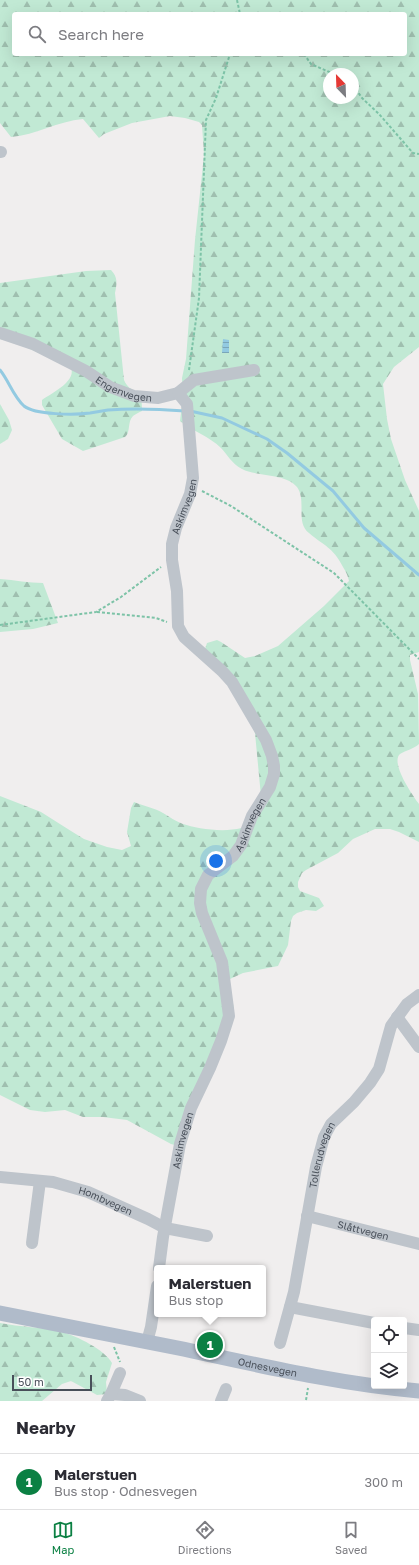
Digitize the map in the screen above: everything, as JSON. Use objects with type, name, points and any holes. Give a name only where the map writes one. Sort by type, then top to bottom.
[{"type":"main road","name":"Odnesvegen","points":[[0,1313],[290,1372],[372,1386],[419,1391]]},
{"type":"street","name":"Engenvegen","points":[[0,333],[33,344],[86,371],[110,387],[128,394],[158,398],[182,389],[194,380],[254,370]]},
{"type":"street","name":"Askimvegen","points":[[159,1265],[180,1144],[191,1108],[216,1054],[228,1016],[224,970],[202,913],[200,903],[201,889],[208,875],[233,856],[241,845],[252,816],[270,787],[274,774],[274,766],[266,740],[232,682],[184,637],[178,626],[177,591],[172,560],[173,536],[192,486],[193,478],[187,404],[182,389]]},
{"type":"street","name":"Tollerudvegen","points":[[280,1343],[294,1292],[316,1167],[324,1137],[331,1124],[354,1102],[370,1083],[379,1069],[391,1026],[407,1004],[419,995]]},
{"type":"street","points":[[397,1017],[419,1047]]},
{"type":"street","name":"Hombvegen","points":[[0,1177],[53,1182],[88,1192],[148,1218],[165,1228],[207,1236]]},
{"type":"street","points":[[32,1243],[40,1181]]},
{"type":"street","name":"Slåttvegen","points":[[308,1216],[419,1244]]},
{"type":"street","points":[[147,1342],[154,1306]]},
{"type":"street","points":[[290,1307],[371,1322]]},
{"type":"street","points":[[407,1328],[419,1330]]},
{"type":"street","points":[[109,1397],[120,1373]]},
{"type":"street","points":[[221,1401],[226,1389]]},
{"type":"street","points":[[109,1397],[125,1395],[140,1401]]},
{"type":"path","points":[[237,0],[240,12]]},
{"type":"path","points":[[182,389],[199,298],[206,120],[216,98],[229,56]]},
{"type":"path","points":[[305,56],[311,64],[323,69]]},
{"type":"path","points":[[359,94],[413,153],[419,154]]},
{"type":"path","points":[[192,486],[231,506],[334,572],[419,659]]},
{"type":"path","points":[[96,612],[121,597],[172,560]]},
{"type":"path","points":[[0,624],[96,612],[156,618],[178,626]]},
{"type":"green space","points":[[0,0],[419,0],[419,347],[394,367],[383,384],[391,439],[405,480],[419,511],[419,652],[410,655],[410,660],[418,694],[419,744],[400,754],[398,764],[400,772],[419,804],[419,842],[390,829],[375,829],[353,839],[338,853],[302,873],[298,882],[300,891],[319,898],[324,906],[316,911],[306,910],[293,916],[288,945],[278,966],[243,973],[230,979],[234,1012],[175,1145],[127,1120],[103,1117],[83,1117],[65,1110],[45,1112],[30,1110],[0,1095],[0,796],[41,812],[84,839],[107,847],[122,850],[131,846],[127,832],[131,808],[134,802],[163,813],[183,824],[212,830],[234,829],[245,827],[253,823],[260,815],[262,807],[255,733],[242,701],[204,652],[207,643],[217,640],[245,658],[255,656],[278,646],[324,606],[349,581],[345,571],[335,555],[328,547],[315,538],[305,528],[302,517],[300,493],[297,487],[286,479],[255,473],[238,467],[216,444],[180,421],[183,397],[182,378],[186,359],[195,240],[204,155],[202,125],[199,122],[185,118],[170,116],[132,123],[104,134],[99,138],[83,119],[65,122],[20,136],[11,137],[0,123]]},
{"type":"green space","points":[[111,270],[115,275],[116,281],[115,293],[124,380],[129,388],[138,394],[142,403],[142,411],[131,418],[128,432],[125,437],[83,451],[62,439],[42,405],[42,400],[58,390],[68,381],[72,371],[70,366],[11,341],[0,339],[0,283],[86,271]]},
{"type":"green space","points":[[0,404],[9,420],[12,430],[8,439],[0,444]]},
{"type":"green space","points":[[0,579],[43,583],[58,623],[33,629],[0,632]]},
{"type":"green space","points":[[0,1323],[62,1332],[83,1340],[97,1349],[112,1363],[106,1382],[107,1394],[97,1395],[71,1381],[62,1384],[42,1401],[0,1401]]},
{"type":"water","points":[[223,339],[229,340],[229,353],[222,353]]},
{"type":"waterway","points":[[0,370],[24,406],[29,409],[46,413],[83,414],[127,409],[185,411]]},
{"type":"waterway","points":[[190,411],[222,418],[267,439],[287,453],[333,491],[364,528],[419,575]]},
{"type":"place","name":"Malerstuen","points":[[210,1345]]}]
